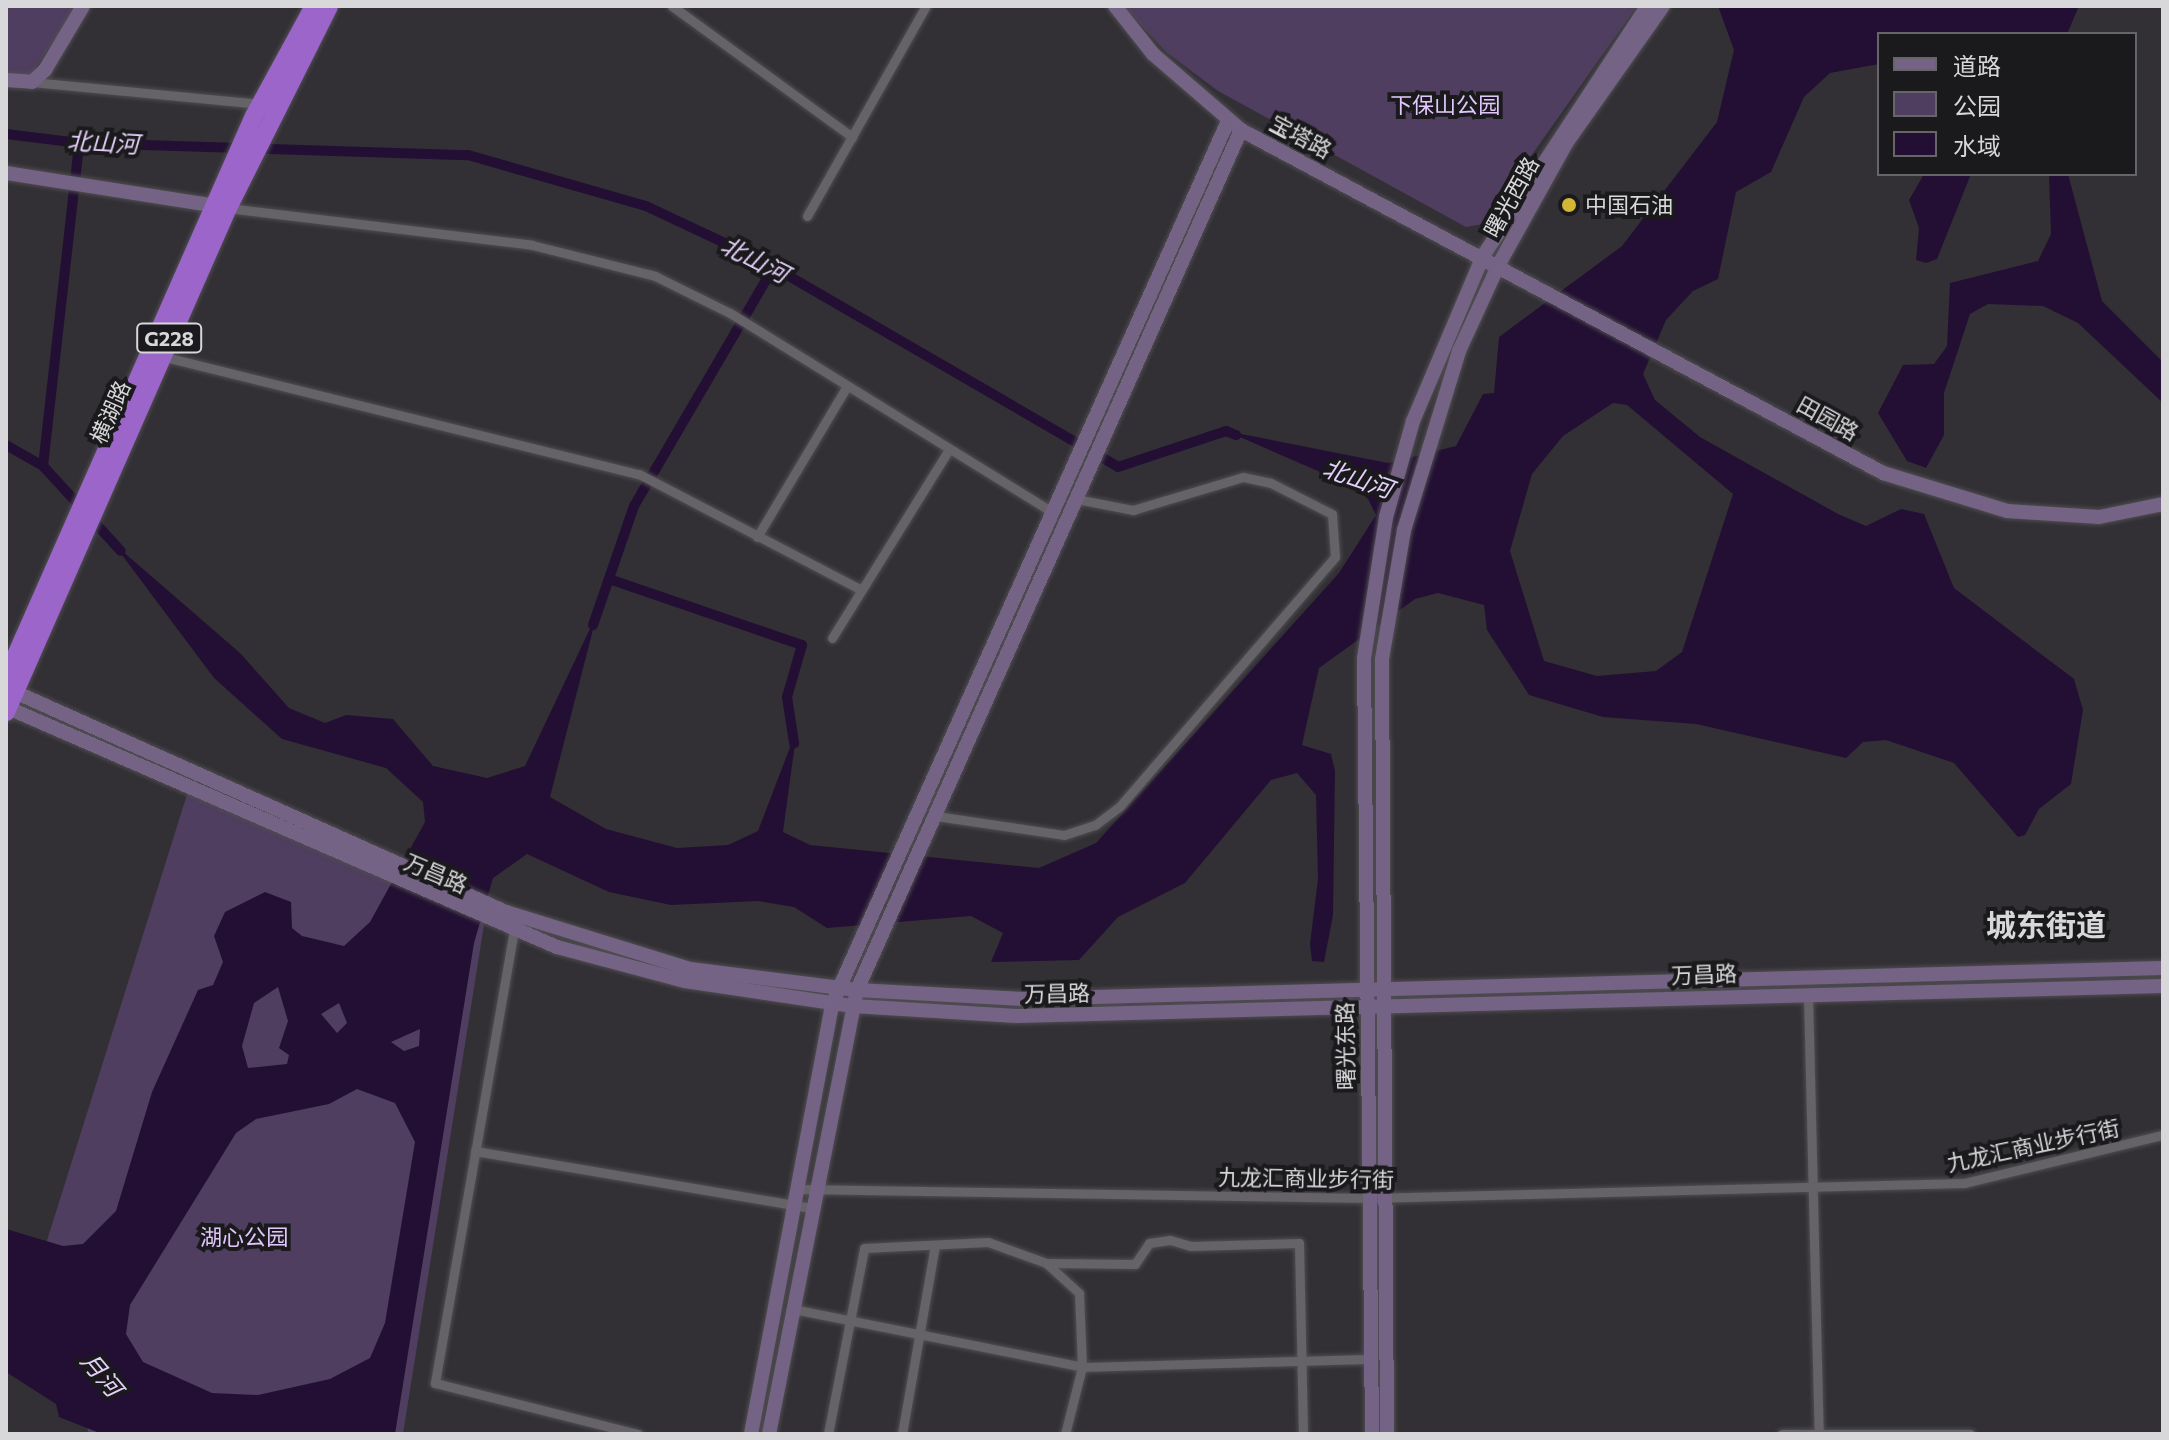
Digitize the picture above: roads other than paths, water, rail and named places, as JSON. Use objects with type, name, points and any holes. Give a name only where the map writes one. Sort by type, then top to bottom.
[{"type":"highway","name":"横湖路","points":[[8,698],[98,480],[264,108],[314,6]]},
{"type":"highway","name":"横湖路","points":[[264,108],[329,6]]},
{"type":"highway","name":"横湖路","points":[[98,480],[161,356],[220,207]]},
{"type":"main road","points":[[6,80],[32,82],[83,6]]},
{"type":"main road","name":"宝塔路","points":[[1115,6],[1153,54],[1234,126],[1499,264]]},
{"type":"main road","name":"曙光西路","points":[[1364,658],[1386,517],[1413,421],[1483,256],[1647,6]]},
{"type":"main road","name":"曙光西路","points":[[1382,659],[1431,428],[1499,264],[1567,142],[1663,6]]},
{"type":"main road","points":[[751,1434],[833,1002],[1092,417],[1234,126]]},
{"type":"main road","points":[[769,1434],[857,990],[1110,425],[1234,126]]},
{"type":"main road","points":[[6,173],[220,207]]},
{"type":"main road","name":"田园路","points":[[1499,264],[1883,473],[1954,499],[2007,511],[2099,517],[2163,504]]},
{"type":"main road","name":"曙光东路","points":[[1364,658],[1374,989],[1383,1010],[1372,1434]]},
{"type":"main road","name":"曙光东路","points":[[1382,659],[1374,989],[1367,1009],[1387,1434]]},
{"type":"main road","name":"万昌路","points":[[8,698],[507,922],[685,981],[853,1006],[1017,1016],[1383,1010],[1808,992],[2163,986]]},
{"type":"main road","name":"万昌路","points":[[507,922],[690,969],[857,990],[1023,999],[2163,968]]},
{"type":"street","points":[[672,6],[852,137]]},
{"type":"street","points":[[807,216],[926,6]]},
{"type":"street","points":[[32,82],[264,108]]},
{"type":"street","points":[[220,207],[532,245],[655,276],[730,313],[1050,511]]},
{"type":"street","points":[[161,356],[639,474],[862,590]]},
{"type":"street","points":[[757,537],[847,386]]},
{"type":"street","points":[[832,638],[949,449]]},
{"type":"street","points":[[936,816],[1064,835],[1095,825],[1120,806],[1335,557],[1332,514],[1271,483],[1243,477],[1133,510],[1079,492]]},
{"type":"street","points":[[507,922],[475,1151],[435,1383],[638,1434]]},
{"type":"street","points":[[1808,992],[1819,1430]]},
{"type":"street","name":"九龙汇商业步行街","points":[[798,1189],[1377,1198],[1964,1183],[2163,1135]]},
{"type":"street","points":[[475,1151],[813,1208]]},
{"type":"street","points":[[828,1434],[864,1248],[988,1242],[1046,1263],[1135,1264],[1149,1243],[1170,1240],[1191,1246],[1299,1243],[1303,1434]]},
{"type":"street","points":[[902,1434],[935,1245]]},
{"type":"street","points":[[1046,1263],[1079,1293],[1082,1367],[1065,1434]]},
{"type":"street","points":[[793,1309],[1082,1367],[1372,1359]]},
{"type":"street","points":[[1782,1434],[1819,1430],[1970,1434]]},
{"type":"water","name":"月河","points":[[1718,6],[2079,6],[2068,32],[1877,32],[1877,64],[1830,73],[1804,97],[1771,172],[1736,192],[1718,279],[1693,291],[1666,320],[1643,374],[1655,400],[1700,437],[1838,514],[1866,526],[1901,509],[1924,514],[1954,588],[2074,679],[2083,710],[2071,784],[2039,809],[2025,835],[2018,837],[1954,763],[1886,740],[1863,742],[1846,758],[1696,724],[1603,717],[1529,695],[1487,630],[1484,605],[1438,593],[1415,599],[1319,668],[1302,745],[1331,754],[1335,771],[1333,915],[1324,962],[1312,961],[1310,944],[1318,879],[1316,795],[1297,773],[1271,780],[1185,883],[1118,917],[1079,960],[991,962],[1003,933],[971,916],[827,928],[794,907],[758,901],[671,905],[609,892],[527,854],[493,878],[474,943],[395,1434],[102,1434],[59,1417],[56,1404],[6,1372],[6,1229],[63,1246],[83,1244],[116,1211],[152,1092],[198,990],[213,985],[223,962],[214,936],[225,912],[265,892],[291,902],[292,928],[302,936],[344,946],[370,922],[425,822],[423,802],[386,768],[282,739],[214,678],[113,543],[240,653],[289,708],[325,723],[346,715],[393,719],[433,766],[487,778],[525,766],[597,614],[550,797],[606,829],[677,848],[728,845],[758,831],[797,729],[783,832],[810,845],[1039,868],[1096,843],[1339,573],[1376,515],[1364,491],[1226,431],[1388,463],[1456,446],[1483,394],[1494,393],[1499,337],[1622,246],[1717,122],[1734,50]],"holes":[[[1613,403],[1627,405],[1733,494],[1682,652],[1656,671],[1597,676],[1544,661],[1510,551],[1532,474],[1563,436]],[[278,987],[288,1021],[279,1048],[289,1055],[287,1064],[248,1068],[242,1046],[254,1003]],[[339,1003],[347,1023],[337,1033],[321,1014]],[[420,1029],[419,1046],[404,1051],[391,1042]],[[357,1089],[395,1103],[415,1142],[385,1323],[370,1358],[330,1379],[258,1395],[212,1393],[143,1362],[126,1334],[130,1305],[236,1133],[256,1119],[329,1104]]]},
{"type":"water","points":[[1923,176],[1970,176],[1937,259],[1926,263],[1916,260],[1919,228],[1909,200]]},
{"type":"water","points":[[2049,176],[2069,176],[2102,301],[2163,362],[2163,403],[2078,323],[2043,306],[1988,304],[1970,314],[1944,393],[1944,435],[1926,468],[1907,461],[1878,413],[1903,365],[1934,364],[1947,346],[1950,283],[2038,261],[2051,234]]},
{"type":"waterway","name":"北山河","points":[[6,134],[79,143],[468,155],[646,206],[763,261],[1118,467],[1226,431],[1236,435]]},
{"type":"waterway","points":[[43,466],[79,143]]},
{"type":"waterway","points":[[593,625],[634,506],[773,268]]},
{"type":"waterway","points":[[6,445],[43,466],[121,551]]},
{"type":"waterway","points":[[609,579],[802,645],[787,697],[794,743]]},
{"type":"place","name":"中国石油","points":[[1569,205]]},
{"type":"district","name":"城东街道","points":[[2046,924]]},
{"type":"park label","name":"下保山公园","points":[[1445,105]]},
{"type":"park label","name":"湖心公园","points":[[244,1237]]}]
